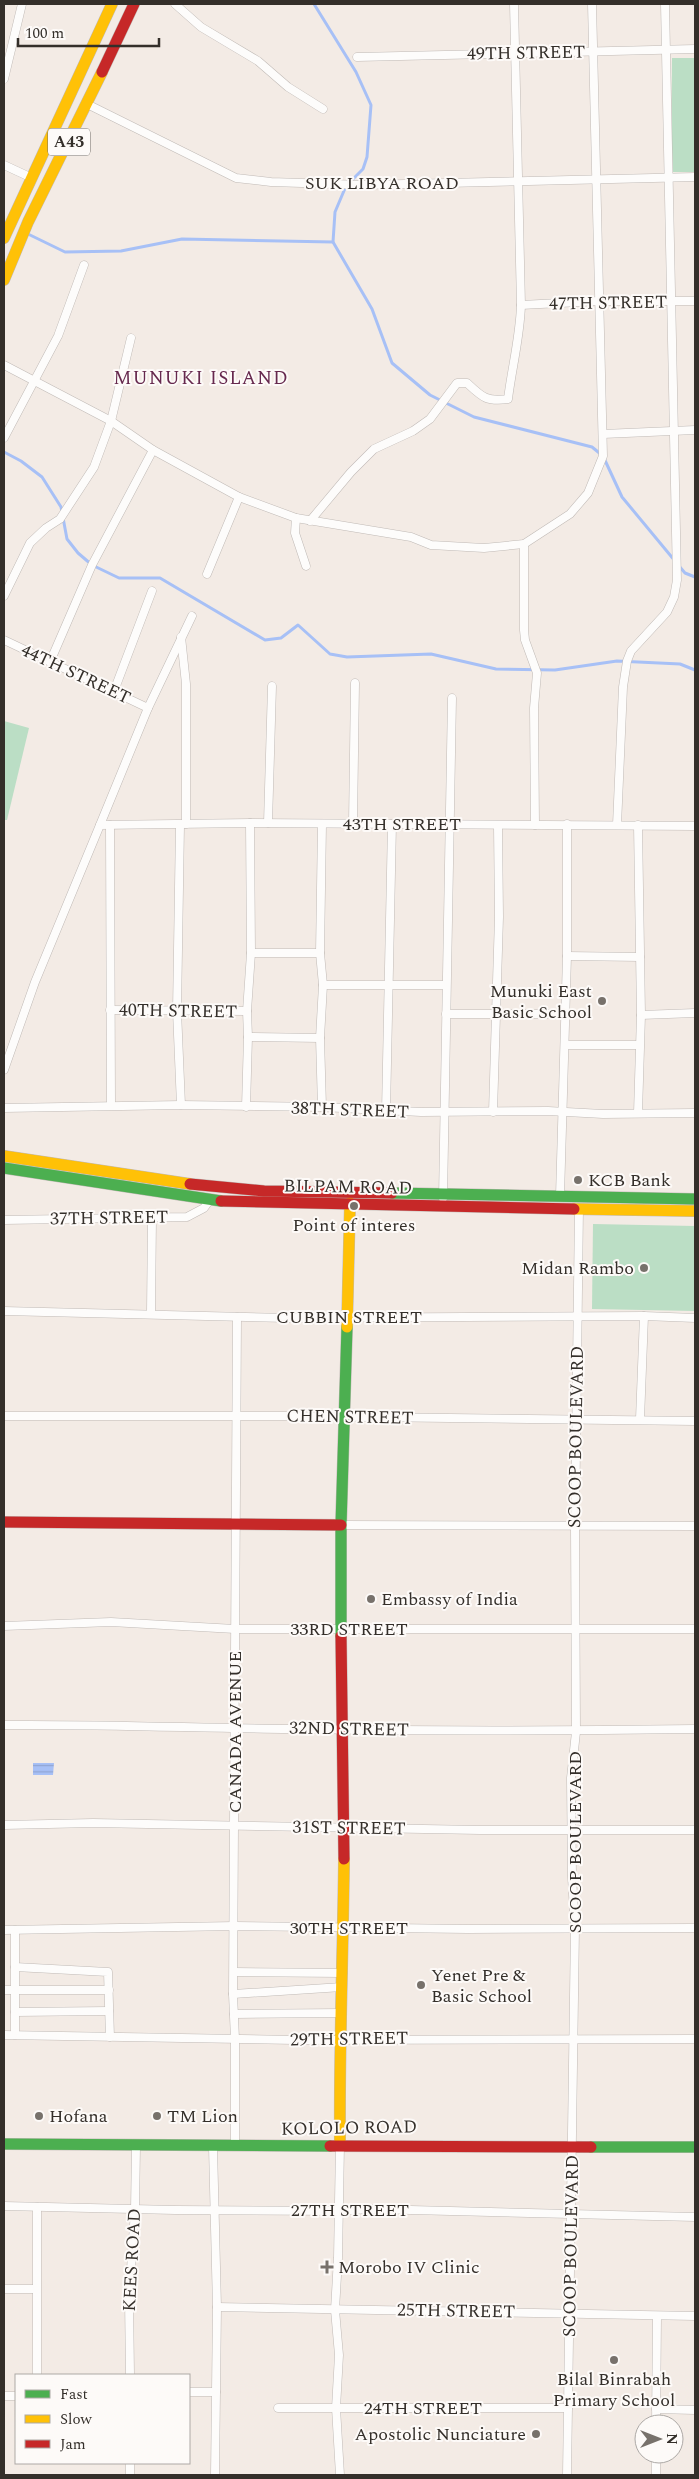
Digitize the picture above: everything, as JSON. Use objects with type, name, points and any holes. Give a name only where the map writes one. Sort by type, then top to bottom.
[{"type":"main road","name":"A43","points":[[4,238],[112,4]]},
{"type":"main road","name":"A43","points":[[4,280],[28,222],[134,4]]},
{"type":"main road","name":"BILPAM ROAD","points":[[4,1156],[122,1176],[209,1187],[579,1208],[695,1211]]},
{"type":"main road","name":"BILPAM ROAD","points":[[4,1168],[209,1201],[350,1202],[560,1196],[695,1199]]},
{"type":"main road","points":[[340,2145],[339,2039],[342,2013],[345,1827],[341,1728],[342,1417],[350,1202]]},
{"type":"main road","points":[[4,1522],[235,1525],[341,1524]]},
{"type":"main road","name":"KOLOLO ROAD","points":[[4,2144],[71,2143],[213,2147],[340,2145],[695,2147]]},
{"type":"street","points":[[4,78],[22,4]]},
{"type":"street","points":[[175,4],[201,27],[258,61],[288,87],[323,109]]},
{"type":"street","points":[[310,522],[351,472],[374,449],[413,431],[430,419],[457,383],[466,383],[482,397],[492,401],[508,399],[514,353],[520,340],[521,305],[514,4]]},
{"type":"street","points":[[4,365],[111,421],[153,450],[239,497],[296,518],[310,522],[411,538],[431,545],[484,548],[524,544],[570,514],[588,493],[603,456],[592,4]]},
{"type":"street","points":[[617,825],[622,687],[627,661],[631,651],[667,612],[674,597],[678,580],[673,430],[665,4]]},
{"type":"street","name":"49TH STREET","points":[[357,56],[695,49]]},
{"type":"street","name":"SUK LIBYA ROAD","points":[[87,104],[236,178],[272,182],[363,185],[695,177]]},
{"type":"street","points":[[4,165],[32,178]]},
{"type":"street","points":[[4,438],[58,336],[84,265]]},
{"type":"street","name":"47TH STREET","points":[[521,305],[598,301],[695,301]]},
{"type":"street","points":[[4,596],[30,543],[46,528],[60,519],[90,473],[111,421],[131,338]]},
{"type":"street","points":[[603,434],[695,430]]},
{"type":"street","points":[[50,662],[92,566],[153,450]]},
{"type":"street","points":[[207,574],[239,497]]},
{"type":"street","points":[[296,518],[295,533],[306,566]]},
{"type":"street","points":[[524,544],[525,640],[537,670],[534,708],[534,825]]},
{"type":"street","points":[[114,691],[152,591]]},
{"type":"street","points":[[4,1070],[36,982],[148,708],[192,616]]},
{"type":"street","points":[[181,637],[187,693],[177,1011],[181,1106]]},
{"type":"street","name":"44TH STREET","points":[[4,640],[148,708]]},
{"type":"street","points":[[353,824],[355,683]]},
{"type":"street","points":[[268,823],[272,686]]},
{"type":"street","points":[[442,1200],[452,698]]},
{"type":"street","points":[[246,1107],[247,1011],[251,953],[250,823]]},
{"type":"street","name":"43TH STREET","points":[[100,825],[268,823],[695,826]]},
{"type":"street","points":[[322,824],[320,953],[323,985],[320,1038],[322,1107]]},
{"type":"street","points":[[386,1111],[392,824]]},
{"type":"street","points":[[560,1196],[567,956],[567,824]]},
{"type":"street","points":[[110,825],[111,1105]]},
{"type":"street","points":[[638,825],[640,957],[638,1114]]},
{"type":"street","points":[[493,1112],[499,917],[498,826]]},
{"type":"street","points":[[251,953],[320,953]]},
{"type":"street","points":[[567,956],[640,957]]},
{"type":"street","points":[[323,985],[446,986]]},
{"type":"street","name":"40TH STREET","points":[[110,1010],[247,1011]]},
{"type":"street","points":[[640,1015],[695,1013]]},
{"type":"street","points":[[446,1014],[564,1014]]},
{"type":"street","points":[[248,1038],[320,1038]]},
{"type":"street","points":[[565,1045],[639,1045]]},
{"type":"street","name":"38TH STREET","points":[[4,1108],[111,1105],[322,1107],[444,1112],[695,1113]]},
{"type":"street","name":"37TH STREET","points":[[4,1220],[187,1217],[204,1208],[209,1201]]},
{"type":"street","name":"SCOOP BOULEVARD","points":[[567,2475],[575,1928],[572,1877],[571,1778],[576,1732],[575,1527],[579,1208]]},
{"type":"street","points":[[151,1313],[152,1217]]},
{"type":"street","name":"CUBBIN STREET","points":[[4,1311],[151,1313],[237,1317],[347,1316],[448,1318],[644,1316],[695,1318]]},
{"type":"street","points":[[640,1419],[644,1316]]},
{"type":"street","name":"CANADA AVENUE","points":[[235,2146],[233,1994],[235,1926],[237,1317]]},
{"type":"street","name":"CHEN STREET","points":[[4,1416],[576,1418],[695,1421]]},
{"type":"street","points":[[341,1524],[575,1527],[695,1526]]},
{"type":"street","name":"33RD STREET","points":[[4,1626],[111,1622],[235,1629],[695,1629]]},
{"type":"street","name":"32ND STREET","points":[[4,1726],[94,1724],[235,1726],[291,1729],[341,1728],[576,1732],[695,1729]]},
{"type":"street","name":"31ST STREET","points":[[4,1825],[93,1823],[235,1827],[695,1830]]},
{"type":"street","name":"30TH STREET","points":[[4,1930],[235,1926],[468,1929],[695,1928]]},
{"type":"street","points":[[15,1930],[15,2035]]},
{"type":"street","points":[[15,1967],[104,1970],[109,1975],[110,2037]]},
{"type":"street","points":[[234,1972],[343,1973]]},
{"type":"street","points":[[233,1994],[342,1987]]},
{"type":"street","points":[[4,1990],[109,1990]]},
{"type":"street","points":[[15,2012],[109,2011]]},
{"type":"street","points":[[234,2014],[342,2013]]},
{"type":"street","name":"29TH STREET","points":[[4,2035],[235,2039],[695,2039]]},
{"type":"street","points":[[340,2145],[335,2310],[339,2355],[336,2408],[340,2475]]},
{"type":"street","name":"KEES ROAD","points":[[130,2374],[129,2299],[135,2210],[136,2146]]},
{"type":"street","points":[[213,2147],[213,2210],[217,2307],[215,2475]]},
{"type":"street","name":"27TH STREET","points":[[4,2206],[135,2210],[337,2211],[371,2208],[695,2217]]},
{"type":"street","points":[[37,2207],[35,2289],[37,2374]]},
{"type":"street","points":[[4,2289],[35,2289]]},
{"type":"street","name":"25TH STREET","points":[[217,2307],[695,2316]]},
{"type":"street","points":[[656,2414],[657,2316]]},
{"type":"street","points":[[190,2392],[216,2392]]},
{"type":"street","name":"24TH STREET","points":[[278,2408],[568,2408]]},
{"type":"street","points":[[656,2409],[695,2410]]},
{"type":"green space","points":[[672,58],[695,58],[695,172],[671,172]]},
{"type":"green space","points":[[4,721],[29,728],[7,820],[4,820]]},
{"type":"green space","name":"Midan Rambo","points":[[593,1224],[695,1226],[695,1311],[592,1309]]},
{"type":"water","points":[[33,1763],[54,1763],[53,1775],[33,1775]]},
{"type":"waterway","points":[[314,4],[356,72],[371,105],[367,157],[363,169],[346,186],[335,212],[333,242],[372,309],[392,363],[430,395],[474,417],[592,447],[603,456],[622,497],[675,561]]},
{"type":"waterway","points":[[28,234],[65,252],[121,251],[182,239],[333,242]]},
{"type":"waterway","points":[[4,452],[21,461],[42,477],[61,507],[67,539],[78,553],[92,565],[119,578],[160,578],[265,640],[281,638],[298,625],[330,654],[347,657],[431,654],[496,669],[555,670],[617,661],[680,664],[695,670]]},
{"type":"waterway","points":[[679,566],[685,573],[695,577]]},
{"type":"traffic: fast","points":[[4,1168],[221,1201]]},
{"type":"traffic: fast","points":[[392,1193],[695,1199]]},
{"type":"traffic: fast","points":[[341,1636],[341,1525],[347,1327]]},
{"type":"traffic: fast","points":[[4,2144],[330,2146]]},
{"type":"traffic: fast","points":[[591,2147],[695,2147]]},
{"type":"traffic: slow","points":[[4,238],[112,4]]},
{"type":"traffic: slow","points":[[4,280],[28,222],[102,72]]},
{"type":"traffic: slow","points":[[4,1156],[190,1184]]},
{"type":"traffic: slow","points":[[347,1327],[350,1203]]},
{"type":"traffic: slow","points":[[574,1209],[695,1211]]},
{"type":"traffic: slow","points":[[340,2145],[344,1859]]},
{"type":"traffic: jam","points":[[102,72],[134,4]]},
{"type":"traffic: jam","points":[[190,1184],[264,1191],[392,1193]]},
{"type":"traffic: jam","points":[[221,1201],[574,1209]]},
{"type":"traffic: jam","points":[[4,1522],[341,1525]]},
{"type":"traffic: jam","points":[[341,1636],[344,1859]]},
{"type":"traffic: jam","points":[[330,2146],[591,2147]]},
{"type":"place","name":"Munuki East Basic School","points":[[602,1001]]},
{"type":"place","name":"KCB Bank","points":[[578,1180]]},
{"type":"place","name":"Point of interes","points":[[354,1206]]},
{"type":"place","name":"Midan Rambo","points":[[644,1268]]},
{"type":"place","name":"Embassy of India","points":[[371,1599]]},
{"type":"place","name":"Yenet Pre & Basic School","points":[[421,1985]]},
{"type":"place","name":"Hofana","points":[[39,2116]]},
{"type":"place","name":"TM Lion","points":[[157,2116]]},
{"type":"place","name":"Morobo IV Clinic","points":[[327,2267]]},
{"type":"place","name":"Bilal Binrabah Primary School","points":[[614,2360]]},
{"type":"place","name":"Apostolic Nunciature","points":[[536,2434]]},
{"type":"district","name":"MUNUKI ISLAND","points":[[201,378]]}]
